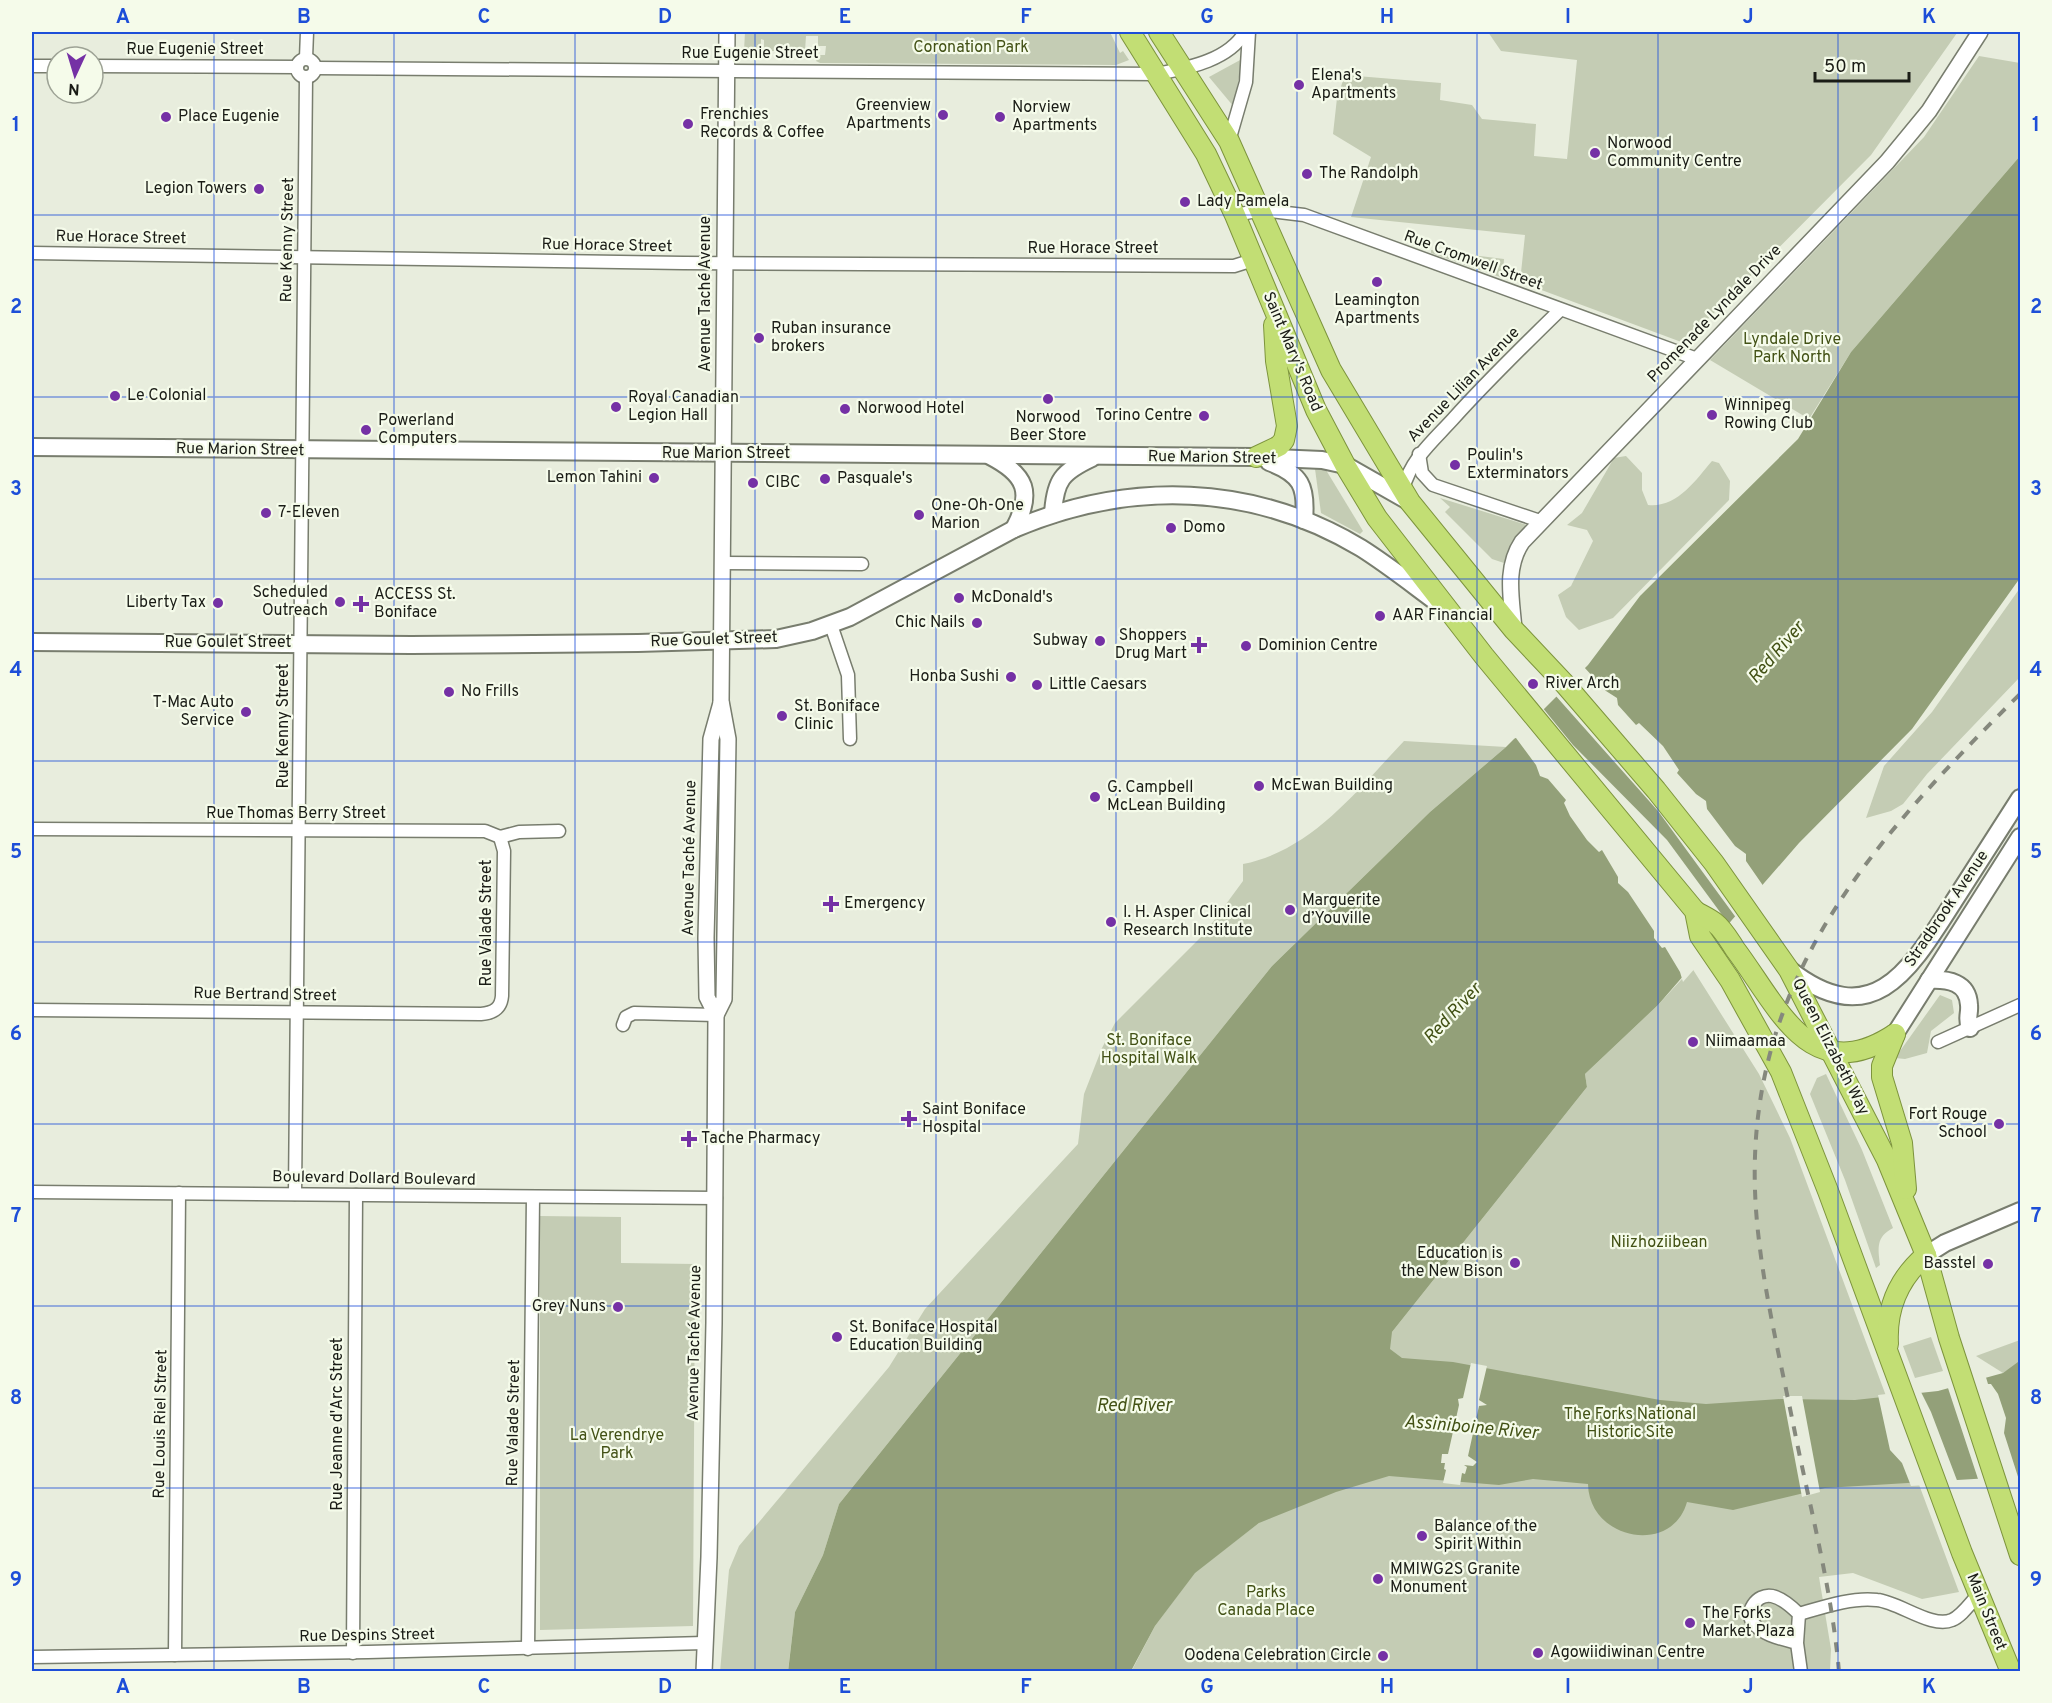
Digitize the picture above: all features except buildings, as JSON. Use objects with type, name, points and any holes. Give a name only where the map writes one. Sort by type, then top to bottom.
[{"type":"highway","name":"Saint Mary's Road","points":[[1130,32],[1206,154],[1235,215],[1294,361],[1345,465],[1395,543],[1484,656],[1695,911]]},
{"type":"highway","name":"Saint Mary's Road","points":[[1159,32],[1229,141],[1332,370],[1406,496],[1514,630]]},
{"type":"highway","points":[[1256,457],[1278,446],[1284,440],[1287,426],[1276,361],[1274,310]]},
{"type":"highway","points":[[1294,361],[1332,370]]},
{"type":"highway","name":"Queen Elizabeth Way","points":[[1514,630],[1563,682],[1656,789],[1714,863],[1789,970],[1887,1160],[1908,1209],[1926,1255],[1949,1338],[2018,1546]]},
{"type":"highway","points":[[1695,911],[1715,923],[1797,1035],[1811,1044],[1832,1052],[1864,1051],[1895,1034]]},
{"type":"highway","points":[[1695,911],[1700,936],[1730,980],[1781,1072],[1888,1356]]},
{"type":"highway","points":[[1895,1034],[1882,1066],[1882,1077],[1902,1143],[1908,1209]]},
{"type":"highway","points":[[1888,1356],[1887,1333],[1896,1292],[1910,1269],[1926,1255]]},
{"type":"highway","name":"Main Street","points":[[1888,1356],[1962,1553],[2011,1671]]},
{"type":"main road","name":"Rue Marion Street","points":[[32,447],[1256,457],[1322,460],[1345,465],[1406,496]]},
{"type":"main road","points":[[989,455],[1014,471],[1024,487],[1024,510],[1014,529]]},
{"type":"main road","points":[[1053,514],[1054,494],[1060,479],[1071,469],[1095,457]]},
{"type":"main road","points":[[1256,457],[1287,469],[1298,479],[1305,495],[1304,520]]},
{"type":"main road","name":"Rue Goulet Street","points":[[32,642],[301,644],[723,642],[776,639],[831,625],[1014,529],[1053,514],[1115,499],[1183,494],[1252,503],[1304,520],[1362,549],[1445,608]]},
{"type":"main road","name":"Stradbrook Avenue","points":[[1789,970],[1815,989],[1838,995],[1868,994],[1893,982],[1918,956],[2020,798]]},
{"type":"main road","name":"Stradbrook Avenue","points":[[1895,1034],[2020,837]]},
{"type":"main road","points":[[1929,980],[1950,980],[1964,990],[1970,1005],[1967,1019],[1970,1028]]},
{"type":"main road","points":[[1926,1255],[1945,1243],[2020,1211]]},
{"type":"street","points":[[306,58],[307,32]]},
{"type":"street","name":"Avenue Taché Avenue","points":[[704,1671],[709,1557],[716,1198],[716,1015],[724,999],[727,848],[728,739],[721,700],[727,32]]},
{"type":"street","points":[[1229,141],[1246,82],[1247,32]]},
{"type":"street","name":"Rue Eugenie Street","points":[[316,68],[1157,74],[1183,69],[1228,50],[1247,32]]},
{"type":"street","name":"Promenade Lyndale Drive","points":[[1514,630],[1511,566],[1519,547],[1540,521],[1887,162],[1929,111],[1980,32]]},
{"type":"street","points":[[306,58],[312,60],[316,68],[314,74],[306,77],[299,73],[297,68],[299,62],[306,58]]},
{"type":"street","name":"Rue Eugenie Street","points":[[105,66],[297,68]]},
{"type":"street","name":"Rue Kenny Street","points":[[295,1194],[306,77]]},
{"type":"street","name":"Rue Cromwell Street","points":[[1235,215],[1262,210],[1304,214],[1696,360]]},
{"type":"street","name":"Rue Horace Street","points":[[32,253],[725,264],[1234,266],[1253,260]]},
{"type":"street","name":"Avenue Lilian Avenue","points":[[1406,496],[1408,472],[1419,454],[1488,380],[1560,310]]},
{"type":"street","points":[[1419,454],[1423,476],[1437,487],[1540,521]]},
{"type":"street","points":[[723,563],[862,564]]},
{"type":"street","points":[[831,625],[848,675],[850,739]]},
{"type":"street","name":"Avenue Taché Avenue","points":[[716,1015],[707,997],[708,847],[711,739],[721,700]]},
{"type":"street","name":"Rue Thomas Berry Street","points":[[32,830],[485,831],[500,837],[519,832],[559,831]]},
{"type":"street","name":"Rue Valade Street","points":[[497,1009],[502,996],[504,851],[500,837]]},
{"type":"street","points":[[708,847],[727,848]]},
{"type":"street","points":[[1938,1042],[2020,1005]]},
{"type":"street","name":"Rue Bertrand Street","points":[[32,1010],[481,1014],[497,1009]]},
{"type":"street","points":[[623,1025],[626,1017],[634,1013],[716,1015]]},
{"type":"street","name":"Boulevard Dollard Boulevard","points":[[32,1192],[716,1198]]},
{"type":"street","name":"Rue Louis Riel Street","points":[[175,1655],[179,1193]]},
{"type":"street","name":"Rue Jeanne d'Arc Street","points":[[353,1653],[356,1195]]},
{"type":"street","name":"Rue Valade Street","points":[[528,1649],[533,1197]]},
{"type":"street","points":[[1797,1643],[1768,1634],[1753,1624],[1750,1615],[1754,1603],[1767,1596],[1779,1599],[1799,1614],[1869,1599],[1892,1603],[1928,1619],[1944,1621],[1956,1617],[1979,1594]]},
{"type":"street","points":[[1799,1614],[1797,1643],[1801,1671]]},
{"type":"street","name":"Rue Despins Street","points":[[32,1657],[353,1653],[704,1643]]},
{"type":"green space","name":"Coronation Park","points":[[745,32],[1110,32],[1120,53],[1123,51],[1129,60],[1116,65],[820,63],[816,61],[815,55],[825,55],[826,46],[818,46],[818,36],[806,36],[805,51],[764,51],[764,40],[761,39],[761,51],[744,51]]},
{"type":"green space","points":[[1488,32],[1957,33],[1871,155],[1684,343],[1520,282],[1525,235],[1351,217],[1371,157],[1333,134],[1337,98],[1345,75],[1441,83],[1440,100],[1472,105],[1482,119],[1536,124],[1534,156],[1567,159],[1577,60],[1501,51]]},
{"type":"green space","name":"Lyndale Drive Park North","points":[[1979,56],[2020,63],[2020,156],[1851,352],[1809,419],[1710,360],[1924,137]]},
{"type":"green space","points":[[1242,59],[1234,107],[1209,77]]},
{"type":"green space","points":[[1431,250],[1504,259],[1503,278],[1431,253]]},
{"type":"green space","points":[[1626,456],[1642,473],[1642,490],[1648,505],[1658,505],[1677,498],[1692,485],[1712,461],[1719,463],[1730,481],[1729,500],[1613,618],[1579,630],[1566,617],[1558,595],[1571,586],[1593,541],[1587,530],[1567,525],[1582,513],[1614,458]]},
{"type":"green space","points":[[1315,469],[1326,470],[1363,531],[1360,534],[1321,513]]},
{"type":"green space","points":[[1440,498],[1527,525],[1507,564],[1492,559],[1445,512],[1450,507]]},
{"type":"green space","points":[[2020,588],[2020,677],[1927,774],[1903,804],[1891,811],[1866,818],[1884,766],[1932,712]]},
{"type":"green space","name":"St. Boniface Hospital Walk","points":[[1404,741],[1506,747],[1430,812],[1272,966],[839,1504],[823,1555],[795,1612],[788,1671],[720,1672],[729,1570],[739,1546],[889,1367],[925,1309],[1078,1144],[1084,1094],[1102,1048],[1115,1023],[1204,934],[1243,881],[1243,864],[1268,857],[1312,832],[1351,798]]},
{"type":"green space","name":"The Forks National Historic Site","points":[[1692,968],[1759,1074],[1790,1138],[1959,1592],[1922,1599],[1853,1573],[1819,1577],[1831,1649],[1830,1671],[1131,1672],[1155,1626],[1195,1572],[1259,1523],[1392,1332],[1587,1087],[1585,1074],[1658,1005]]},
{"type":"green space","points":[[1940,995],[1952,1000],[1954,1013],[1931,1031],[1927,1053],[1905,1059],[1895,1058]]},
{"type":"green space","points":[[1826,1074],[1862,1150],[1893,1228],[1887,1231],[1879,1243],[1880,1265],[1876,1268],[1845,1180],[1810,1094],[1817,1078]]},
{"type":"green space","name":"La Verendrye Park","points":[[540,1216],[621,1217],[621,1263],[695,1264],[693,1626],[540,1630]]},
{"type":"green space","points":[[1931,1337],[1943,1371],[1915,1378],[1903,1346]]},
{"type":"green space","points":[[2020,1340],[2020,1363],[2003,1373],[1976,1356]]},
{"type":"water","name":"Red River","points":[[2020,156],[2020,578],[1912,729],[1799,843],[1658,1005],[1585,1074],[1587,1087],[1392,1332],[1390,1349],[1402,1358],[1453,1362],[1660,1400],[1706,1404],[1781,1399],[1855,1400],[1938,1391],[2003,1373],[2018,1362],[2020,1363],[2020,1480],[2007,1477],[1825,1488],[1733,1510],[1687,1502],[1678,1519],[1665,1530],[1649,1535],[1632,1534],[1616,1529],[1602,1518],[1592,1503],[1588,1484],[1533,1479],[1499,1485],[1389,1476],[1336,1492],[1259,1523],[1195,1573],[1155,1626],[1131,1671],[788,1672],[795,1612],[823,1555],[839,1504],[1272,966],[1430,812],[1506,747],[1588,665],[1640,596],[1798,439],[1851,352]]},
{"type":"pier","points":[[1587,663],[1584,667],[1606,691],[1617,698],[1618,705],[1636,725],[1639,723],[1663,746],[1679,770],[1677,773],[1696,794],[1706,801],[1707,809],[1735,846],[1746,854],[1746,861],[1764,887],[1766,886],[1737,919],[1658,811],[1555,695]]},
{"type":"pier","points":[[1542,707],[1573,745],[1667,840],[1731,927],[1683,982],[1680,972],[1665,947],[1662,948],[1654,938],[1654,931],[1628,892],[1618,883],[1618,877],[1602,850],[1599,852],[1587,840],[1570,816],[1564,803],[1566,800],[1548,779],[1540,776],[1536,765],[1516,738],[1510,739]]},
{"type":"pier","points":[[1471,1363],[1487,1366],[1479,1400],[1487,1405],[1479,1406],[1468,1456],[1477,1462],[1473,1466],[1464,1465],[1467,1467],[1465,1474],[1462,1473],[1460,1485],[1443,1483],[1446,1470],[1444,1469],[1445,1463],[1441,1463],[1442,1454],[1448,1454],[1459,1405],[1458,1399],[1463,1398]]},
{"type":"pier","points":[[1985,1374],[1988,1384],[1991,1384],[1998,1394],[2006,1418],[2004,1433],[2020,1483],[2007,1480],[1979,1482],[1947,1385]]},
{"type":"pier","points":[[1920,1390],[1931,1412],[1958,1483],[1911,1486],[1902,1463],[1890,1450],[1878,1395]]},
{"type":"pier","points":[[1783,1396],[1802,1396],[1820,1492],[1802,1497]]},
{"type":"railway","points":[[1839,1672],[1826,1580],[1774,1330],[1758,1232],[1755,1147],[1766,1070],[1788,998],[1821,932],[1862,870],[1910,810],[2020,694]]},
{"type":"place","name":"Elena's Apartments","points":[[1299,85]]},
{"type":"place","name":"Greenview Apartments","points":[[943,115]]},
{"type":"place","name":"Place Eugenie","points":[[166,117]]},
{"type":"place","name":"Norview Apartments","points":[[1000,117]]},
{"type":"place","name":"Frenchies Records & Coffee","points":[[688,124]]},
{"type":"place","name":"Norwood Community Centre","points":[[1595,153]]},
{"type":"place","name":"The Randolph","points":[[1307,174]]},
{"type":"place","name":"Legion Towers","points":[[259,189]]},
{"type":"place","name":"Lady Pamela","points":[[1185,202]]},
{"type":"place","name":"Leamington Apartments","points":[[1377,282]]},
{"type":"place","name":"Ruban insurance brokers","points":[[759,338]]},
{"type":"place","name":"Le Colonial","points":[[115,396]]},
{"type":"place","name":"Norwood Beer Store","points":[[1048,399]]},
{"type":"place","name":"Royal Canadian Legion Hall","points":[[616,407]]},
{"type":"place","name":"Norwood Hotel","points":[[845,409]]},
{"type":"place","name":"Winnipeg Rowing Club","points":[[1712,415]]},
{"type":"place","name":"Torino Centre","points":[[1204,416]]},
{"type":"place","name":"Powerland Computers","points":[[366,430]]},
{"type":"place","name":"Poulin's Exterminators","points":[[1455,465]]},
{"type":"place","name":"Lemon Tahini","points":[[654,478]]},
{"type":"place","name":"Pasquale's","points":[[825,479]]},
{"type":"place","name":"CIBC","points":[[753,483]]},
{"type":"place","name":"7-Eleven","points":[[266,513]]},
{"type":"place","name":"One-Oh-One Marion","points":[[919,515]]},
{"type":"place","name":"Domo","points":[[1171,528]]},
{"type":"place","name":"McDonald's","points":[[959,598]]},
{"type":"place","name":"Scheduled Outreach","points":[[340,602]]},
{"type":"place","name":"Liberty Tax","points":[[218,603]]},
{"type":"place","name":"ACCESS St. Boniface","points":[[361,604]]},
{"type":"place","name":"AAR Financial","points":[[1380,616]]},
{"type":"place","name":"Chic Nails","points":[[977,623]]},
{"type":"place","name":"Subway","points":[[1100,641]]},
{"type":"place","name":"Shoppers Drug Mart","points":[[1199,645]]},
{"type":"place","name":"Dominion Centre","points":[[1246,646]]},
{"type":"place","name":"Honba Sushi","points":[[1011,677]]},
{"type":"place","name":"River Arch","points":[[1533,684]]},
{"type":"place","name":"Little Caesars","points":[[1037,685]]},
{"type":"place","name":"No Frills","points":[[449,692]]},
{"type":"place","name":"T-Mac Auto Service","points":[[246,712]]},
{"type":"place","name":"St. Boniface Clinic","points":[[782,716]]},
{"type":"place","name":"McEwan Building","points":[[1259,786]]},
{"type":"place","name":"G. Campbell McLean Building","points":[[1095,797]]},
{"type":"place","name":"Emergency","points":[[831,904]]},
{"type":"place","name":"Marguerite d’Youville","points":[[1290,910]]},
{"type":"place","name":"I. H. Asper Clinical Research Institute","points":[[1111,922]]},
{"type":"place","name":"Niimaamaa","points":[[1693,1042]]},
{"type":"place","name":"Saint Boniface Hospital","points":[[909,1119]]},
{"type":"place","name":"Fort Rouge School","points":[[1999,1124]]},
{"type":"place","name":"Tache Pharmacy","points":[[689,1139]]},
{"type":"place","name":"Education is the New Bison","points":[[1515,1263]]},
{"type":"place","name":"Basstel","points":[[1988,1264]]},
{"type":"place","name":"Grey Nuns","points":[[618,1307]]},
{"type":"place","name":"St. Boniface Hospital Education Building","points":[[837,1337]]},
{"type":"place","name":"Balance of the Spirit Within","points":[[1422,1536]]},
{"type":"place","name":"MMIWG2S Granite Monument","points":[[1378,1579]]},
{"type":"place","name":"The Forks Market Plaza","points":[[1690,1623]]},
{"type":"place","name":"Agowiidiwinan Centre","points":[[1538,1653]]},
{"type":"place","name":"Oodena Celebration Circle","points":[[1383,1656]]},
{"type":"park label","name":"Niizhoziibean","points":[[1659,1243]]},
{"type":"park label","name":"Parks Canada Place","points":[[1266,1602]]},
{"type":"water label","name":"Assiniboine River","points":[[1471,1428]]}]
